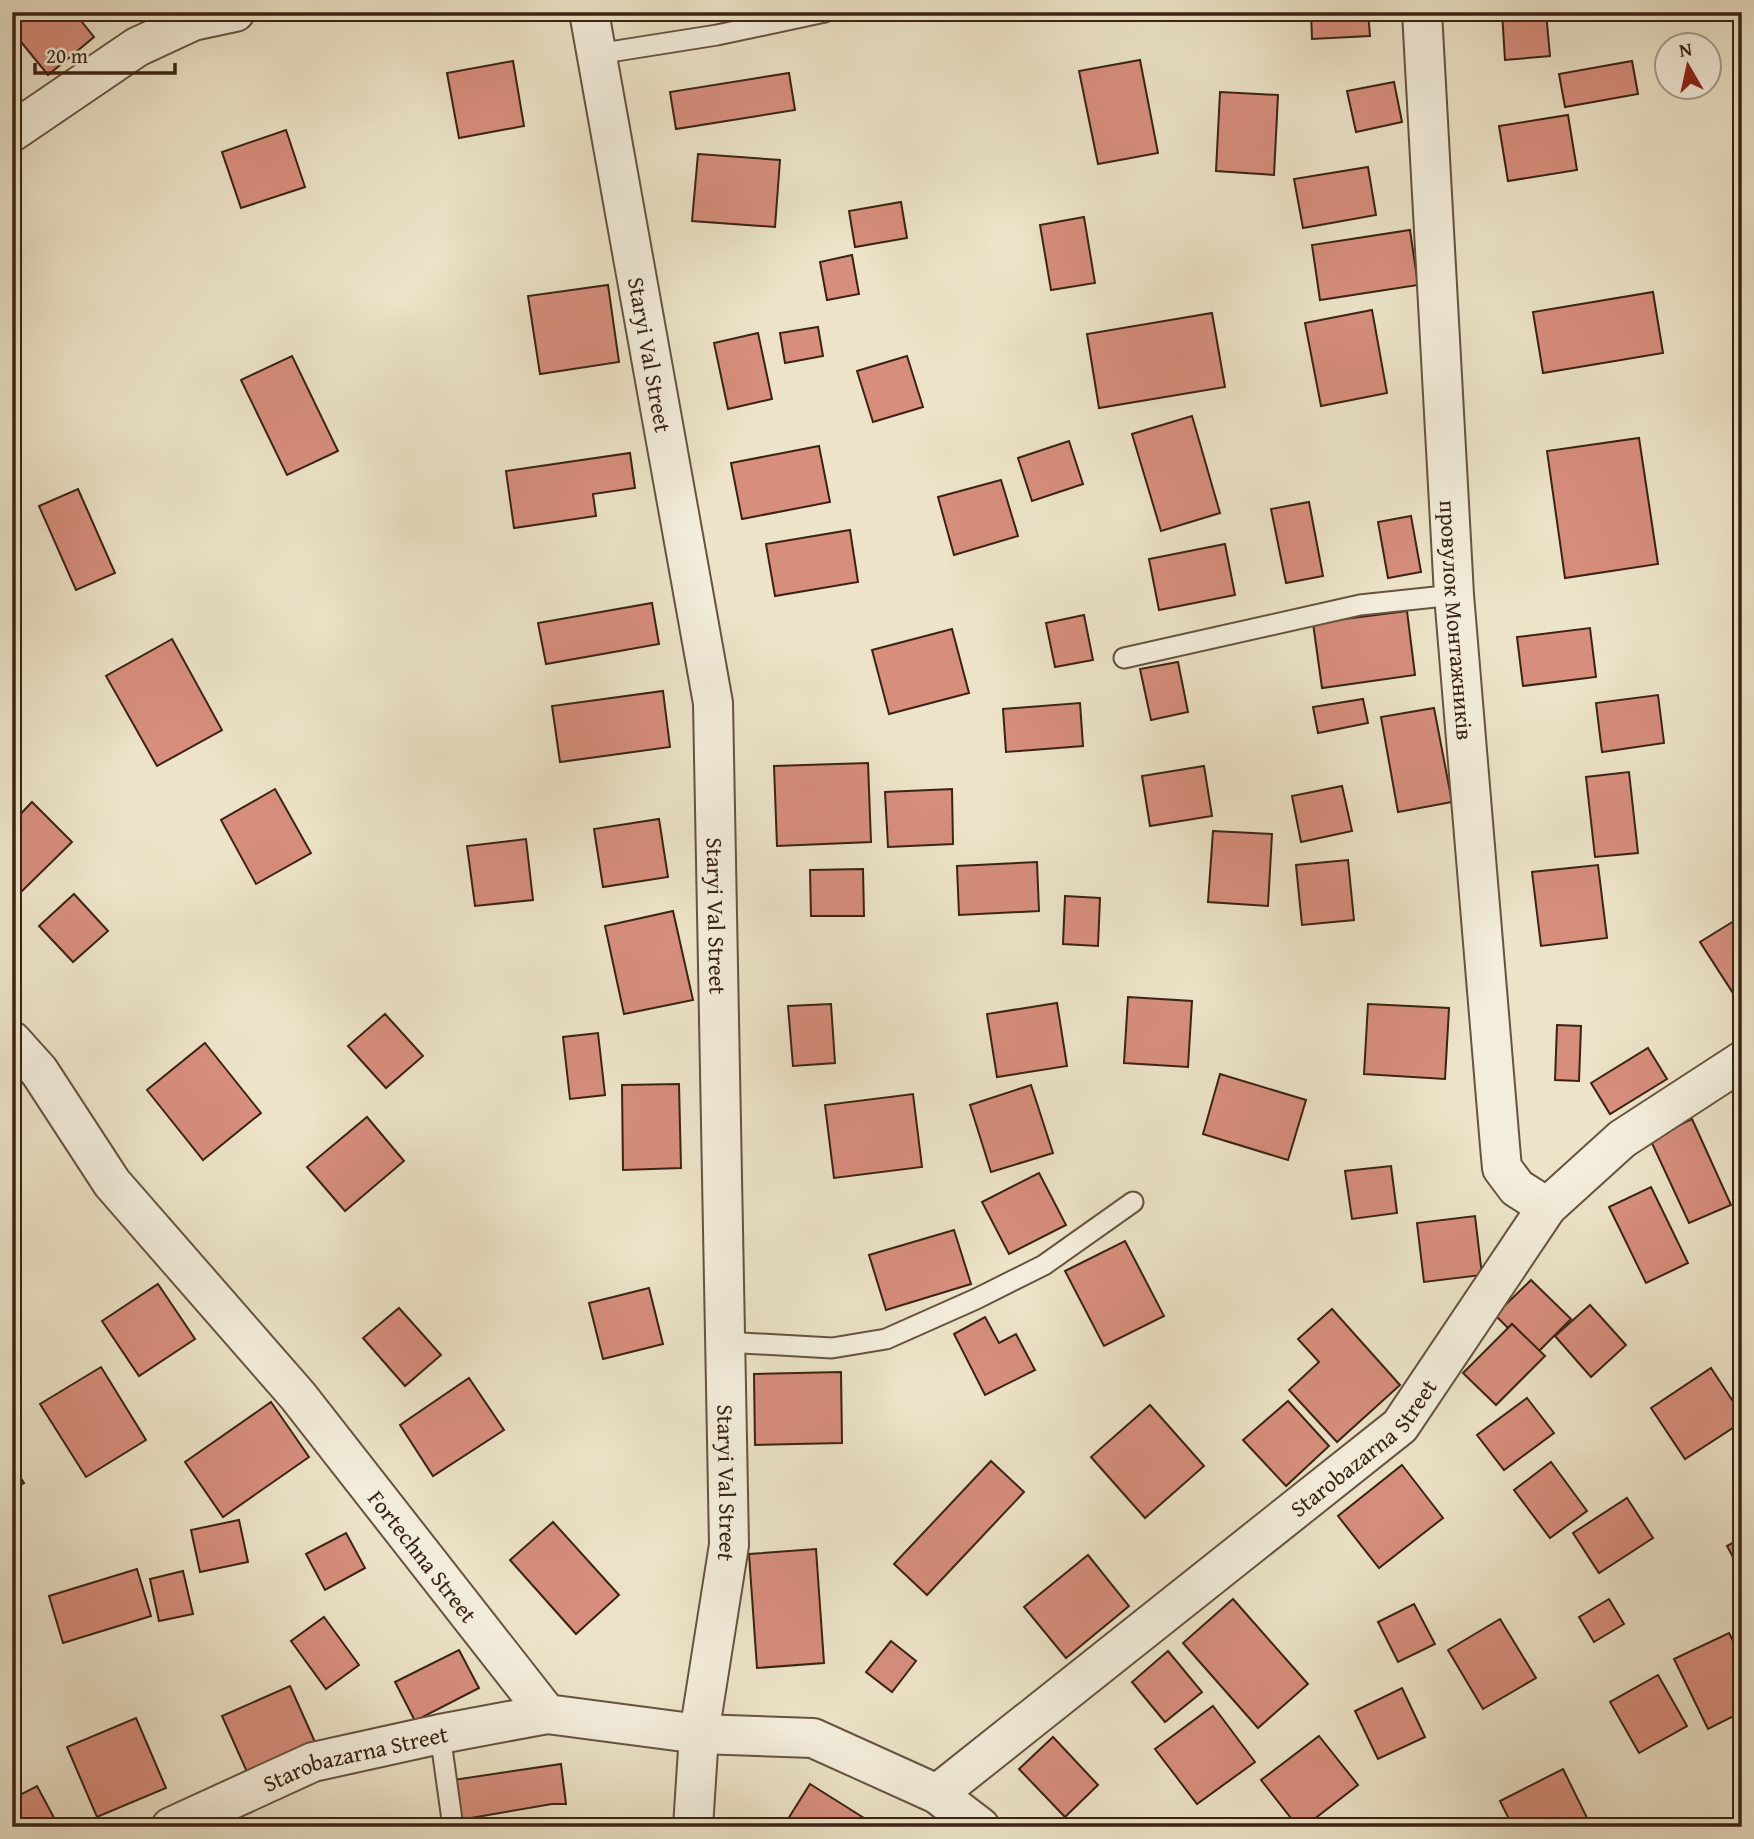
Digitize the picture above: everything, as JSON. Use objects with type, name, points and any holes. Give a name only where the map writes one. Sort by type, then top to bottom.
[{"type":"street","points":[[12,132],[137,47],[194,20],[235,12]]},
{"type":"street","name":"Staryi Val Street","points":[[589,12],[713,703],[729,1545],[698,1734],[693,1827]]},
{"type":"street","name":"провулок Монтажників","points":[[1422,12],[1454,595],[1502,1168],[1517,1188],[1547,1207]]},
{"type":"street","name":"Fortechna Street","points":[[12,1041],[39,1071],[112,1183],[298,1396],[547,1714]]},
{"type":"street","name":"Starobazarna Street","points":[[937,1794],[1400,1426],[1547,1207],[1622,1139],[1742,1061]]},
{"type":"street","points":[[547,1714],[698,1734],[813,1738],[937,1794],[980,1827]]},
{"type":"street","name":"Starobazarna Street","points":[[171,1827],[313,1762],[547,1714]]},
{"type":"lane","points":[[597,54],[717,35],[825,12]]},
{"type":"lane","points":[[1125,658],[1360,605],[1454,595]]},
{"type":"lane","points":[[725,1342],[832,1348],[886,1339],[1044,1265],[1133,1202]]},
{"type":"lane","points":[[440,1734],[453,1827]]},
{"type":"building","points":[[12,12],[74,12],[94,37],[48,75],[12,31]]},
{"type":"building","points":[[1176,12],[1255,12],[1255,13],[1176,19]]},
{"type":"building","points":[[1311,12],[1368,12],[1370,36],[1312,39]]},
{"type":"building","points":[[1502,12],[1546,12],[1550,56],[1505,60]]},
{"type":"building","points":[[1140,60],[1158,153],[1098,164],[1079,71]]},
{"type":"building","points":[[513,61],[524,126],[459,138],[447,73]]},
{"type":"building","points":[[1632,61],[1638,94],[1565,107],[1559,74]]},
{"type":"building","points":[[789,73],[795,110],[676,129],[670,92]]},
{"type":"building","points":[[1394,82],[1402,122],[1356,132],[1347,91]]},
{"type":"building","points":[[1220,92],[1278,95],[1274,175],[1216,171]]},
{"type":"building","points":[[1568,115],[1577,170],[1508,181],[1499,126]]},
{"type":"building","points":[[286,130],[305,187],[241,208],[222,152]]},
{"type":"building","points":[[698,154],[780,160],[775,227],[692,221]]},
{"type":"building","points":[[1368,167],[1376,215],[1303,228],[1294,179]]},
{"type":"building","points":[[901,202],[907,238],[855,247],[849,211]]},
{"type":"building","points":[[1084,217],[1095,283],[1051,290],[1040,225]]},
{"type":"building","points":[[1410,230],[1418,285],[1320,300],[1312,245]]},
{"type":"building","points":[[852,255],[859,294],[827,300],[820,262]]},
{"type":"building","points":[[608,285],[619,362],[540,374],[528,296]]},
{"type":"building","points":[[1653,292],[1663,353],[1543,373],[1533,312]]},
{"type":"building","points":[[1372,310],[1387,393],[1321,406],[1305,323]]},
{"type":"building","points":[[1212,313],[1225,387],[1099,408],[1087,334]]},
{"type":"building","points":[[818,327],[823,356],[785,363],[780,333]]},
{"type":"building","points":[[758,333],[772,399],[728,409],[714,343]]},
{"type":"building","points":[[292,356],[338,451],[287,475],[241,380]]},
{"type":"building","points":[[907,356],[923,407],[873,422],[857,371]]},
{"type":"building","points":[[1192,416],[1220,513],[1161,531],[1132,434]]},
{"type":"building","points":[[1639,438],[1658,564],[1565,578],[1547,451]]},
{"type":"building","points":[[1069,441],[1083,484],[1032,501],[1018,458]]},
{"type":"building","points":[[819,446],[830,502],[742,519],[731,463]]},
{"type":"building","points":[[630,453],[635,488],[593,494],[596,516],[514,528],[506,471]]},
{"type":"building","points":[[1001,480],[1018,536],[954,555],[938,497]]},
{"type":"building","points":[[78,489],[115,573],[76,590],[39,506]]},
{"type":"building","points":[[1309,502],[1323,576],[1286,583],[1271,509]]},
{"type":"building","points":[[1411,516],[1421,572],[1388,578],[1378,522]]},
{"type":"building","points":[[850,530],[858,582],[775,596],[766,544]]},
{"type":"building","points":[[1225,544],[1235,595],[1159,610],[1149,559]]},
{"type":"building","points":[[652,603],[659,644],[546,664],[538,623]]},
{"type":"building","points":[[1407,611],[1415,675],[1322,688],[1313,623]]},
{"type":"building","points":[[1084,615],[1093,660],[1055,667],[1046,623]]},
{"type":"building","points":[[1590,628],[1596,677],[1523,686],[1517,637]]},
{"type":"building","points":[[952,629],[969,693],[889,714],[872,650]]},
{"type":"building","points":[[172,639],[222,730],[157,766],[106,676]]},
{"type":"building","points":[[1178,662],[1188,712],[1151,720],[1140,669]]},
{"type":"building","points":[[663,691],[670,747],[560,762],[552,706]]},
{"type":"building","points":[[1658,695],[1664,743],[1602,752],[1596,703]]},
{"type":"building","points":[[1363,699],[1368,723],[1318,733],[1313,707]]},
{"type":"building","points":[[1080,703],[1083,746],[1006,752],[1003,709]]},
{"type":"building","points":[[1434,708],[1452,802],[1398,812],[1381,717]]},
{"type":"building","points":[[868,763],[871,842],[777,846],[774,766]]},
{"type":"building","points":[[1204,766],[1212,816],[1150,826],[1142,776]]},
{"type":"building","points":[[1629,772],[1638,853],[1595,857],[1586,777]]},
{"type":"building","points":[[1342,786],[1352,831],[1301,842],[1292,796]]},
{"type":"building","points":[[275,789],[311,853],[256,884],[221,820]]},
{"type":"building","points":[[952,789],[953,844],[888,847],[885,792]]},
{"type":"building","points":[[32,802],[72,842],[13,900],[12,823]]},
{"type":"building","points":[[659,819],[668,877],[603,887],[594,829]]},
{"type":"building","points":[[1213,831],[1272,834],[1268,906],[1208,902]]},
{"type":"building","points":[[526,839],[533,900],[475,906],[467,846]]},
{"type":"building","points":[[1348,860],[1354,920],[1302,925],[1296,865]]},
{"type":"building","points":[[1037,862],[1039,911],[959,915],[957,866]]},
{"type":"building","points":[[1598,865],[1607,938],[1541,946],[1532,872]]},
{"type":"building","points":[[863,869],[864,916],[811,916],[810,870]]},
{"type":"building","points":[[74,894],[108,931],[73,962],[39,926]]},
{"type":"building","points":[[1065,896],[1100,898],[1098,946],[1063,944]]},
{"type":"building","points":[[673,911],[693,1000],[624,1014],[605,926]]},
{"type":"building","points":[[1742,916],[1742,1007],[1700,942]]},
{"type":"building","points":[[1128,997],[1192,1001],[1188,1067],[1124,1063]]},
{"type":"building","points":[[1057,1003],[1067,1066],[997,1077],[987,1014]]},
{"type":"building","points":[[831,1004],[835,1063],[793,1066],[788,1006]]},
{"type":"building","points":[[1368,1004],[1449,1008],[1445,1079],[1364,1074]]},
{"type":"building","points":[[385,1014],[423,1056],[386,1088],[348,1046]]},
{"type":"building","points":[[1557,1025],[1581,1026],[1579,1081],[1555,1080]]},
{"type":"building","points":[[598,1033],[605,1095],[570,1099],[563,1037]]},
{"type":"building","points":[[205,1043],[261,1113],[203,1160],[147,1090]]},
{"type":"building","points":[[1648,1048],[1667,1079],[1610,1114],[1591,1083]]},
{"type":"building","points":[[12,1066],[25,1081],[12,1092]]},
{"type":"building","points":[[1220,1074],[1306,1100],[1288,1160],[1203,1134]]},
{"type":"building","points":[[679,1084],[681,1168],[623,1170],[622,1085]]},
{"type":"building","points":[[1031,1085],[1053,1153],[991,1172],[970,1105]]},
{"type":"building","points":[[913,1094],[922,1167],[834,1178],[825,1105]]},
{"type":"building","points":[[367,1117],[404,1161],[345,1211],[307,1167]]},
{"type":"building","points":[[1692,1119],[1731,1205],[1689,1223],[1650,1139]]},
{"type":"building","points":[[1391,1166],[1397,1213],[1352,1219],[1345,1171]]},
{"type":"building","points":[[1039,1173],[1066,1225],[1009,1254],[982,1202]]},
{"type":"building","points":[[1651,1187],[1688,1263],[1646,1283],[1609,1207]]},
{"type":"building","points":[[1475,1216],[1482,1275],[1424,1282],[1417,1223]]},
{"type":"building","points":[[954,1230],[971,1284],[886,1310],[869,1255]]},
{"type":"building","points":[[1125,1241],[1164,1316],[1104,1346],[1065,1271]]},
{"type":"building","points":[[1531,1280],[1571,1319],[1539,1351],[1512,1324],[1508,1328],[1495,1315]]},
{"type":"building","points":[[158,1284],[195,1339],[139,1376],[102,1321]]},
{"type":"building","points":[[649,1288],[663,1344],[603,1359],[589,1303]]},
{"type":"building","points":[[1590,1305],[1626,1345],[1591,1377],[1555,1336]]},
{"type":"building","points":[[399,1308],[441,1355],[405,1386],[363,1338]]},
{"type":"building","points":[[1332,1309],[1400,1385],[1337,1442],[1289,1390],[1319,1362],[1298,1339]]},
{"type":"building","points":[[985,1317],[999,1343],[1016,1334],[1035,1370],[985,1395],[954,1334]]},
{"type":"building","points":[[1512,1324],[1545,1356],[1496,1405],[1463,1373]]},
{"type":"building","points":[[101,1367],[146,1440],[86,1477],[40,1404]]},
{"type":"building","points":[[1711,1368],[1742,1415],[1742,1422],[1685,1459],[1651,1408]]},
{"type":"building","points":[[841,1372],[842,1443],[755,1445],[754,1374]]},
{"type":"building","points":[[469,1378],[504,1430],[433,1476],[400,1425]]},
{"type":"building","points":[[1527,1398],[1554,1433],[1504,1470],[1477,1435]]},
{"type":"building","points":[[1288,1401],[1329,1446],[1286,1486],[1243,1440]]},
{"type":"building","points":[[271,1402],[309,1457],[223,1517],[185,1462]]},
{"type":"building","points":[[1150,1405],[1204,1466],[1145,1518],[1091,1457]]},
{"type":"building","points":[[991,1461],[1024,1492],[927,1595],[894,1564]]},
{"type":"building","points":[[1551,1462],[1587,1511],[1550,1538],[1514,1490]]},
{"type":"building","points":[[12,1465],[24,1483],[12,1491]]},
{"type":"building","points":[[1402,1465],[1443,1518],[1379,1568],[1338,1516]]},
{"type":"building","points":[[1627,1498],[1653,1538],[1599,1573],[1573,1533]]},
{"type":"building","points":[[239,1520],[248,1562],[200,1572],[191,1530]]},
{"type":"building","points":[[553,1522],[619,1595],[576,1634],[510,1560]]},
{"type":"building","points":[[346,1533],[365,1568],[325,1590],[306,1554]]},
{"type":"building","points":[[1742,1538],[1742,1574],[1727,1546]]},
{"type":"building","points":[[816,1549],[824,1663],[757,1668],[749,1554]]},
{"type":"building","points":[[1088,1555],[1129,1606],[1066,1658],[1024,1607]]},
{"type":"building","points":[[137,1569],[151,1616],[63,1643],[49,1596]]},
{"type":"building","points":[[183,1571],[193,1614],[159,1621],[150,1579]]},
{"type":"building","points":[[1233,1599],[1308,1684],[1258,1728],[1183,1643]]},
{"type":"building","points":[[1609,1599],[1624,1624],[1594,1642],[1579,1617]]},
{"type":"building","points":[[1414,1604],[1435,1644],[1398,1662],[1378,1622]]},
{"type":"building","points":[[324,1617],[359,1665],[326,1689],[291,1641]]},
{"type":"building","points":[[1500,1619],[1536,1678],[1483,1709],[1448,1650]]},
{"type":"building","points":[[1729,1633],[1742,1659],[1742,1712],[1708,1729],[1674,1659]]},
{"type":"building","points":[[891,1641],[916,1661],[892,1692],[866,1672]]},
{"type":"building","points":[[459,1650],[479,1688],[415,1721],[395,1682]]},
{"type":"building","points":[[1168,1651],[1202,1692],[1165,1722],[1132,1682]]},
{"type":"building","points":[[1658,1675],[1687,1726],[1639,1753],[1610,1702]]},
{"type":"building","points":[[290,1686],[315,1742],[247,1772],[222,1716]]},
{"type":"building","points":[[1402,1688],[1425,1737],[1378,1759],[1355,1711]]},
{"type":"building","points":[[1213,1706],[1255,1762],[1197,1804],[1155,1749]]},
{"type":"building","points":[[136,1718],[166,1788],[97,1817],[67,1747]]},
{"type":"building","points":[[1319,1736],[1358,1785],[1304,1827],[1298,1827],[1261,1780]]},
{"type":"building","points":[[1053,1737],[1098,1785],[1065,1817],[1019,1769]]},
{"type":"building","points":[[561,1764],[566,1804],[459,1820],[453,1780]]},
{"type":"building","points":[[1563,1769],[1591,1826],[1513,1827],[1500,1801]]},
{"type":"building","points":[[810,1784],[864,1818],[858,1827],[783,1827]]},
{"type":"building","points":[[37,1786],[59,1827],[12,1827],[12,1799]]},
{"type":"building","points":[[572,1818],[576,1827],[552,1827]]}]
